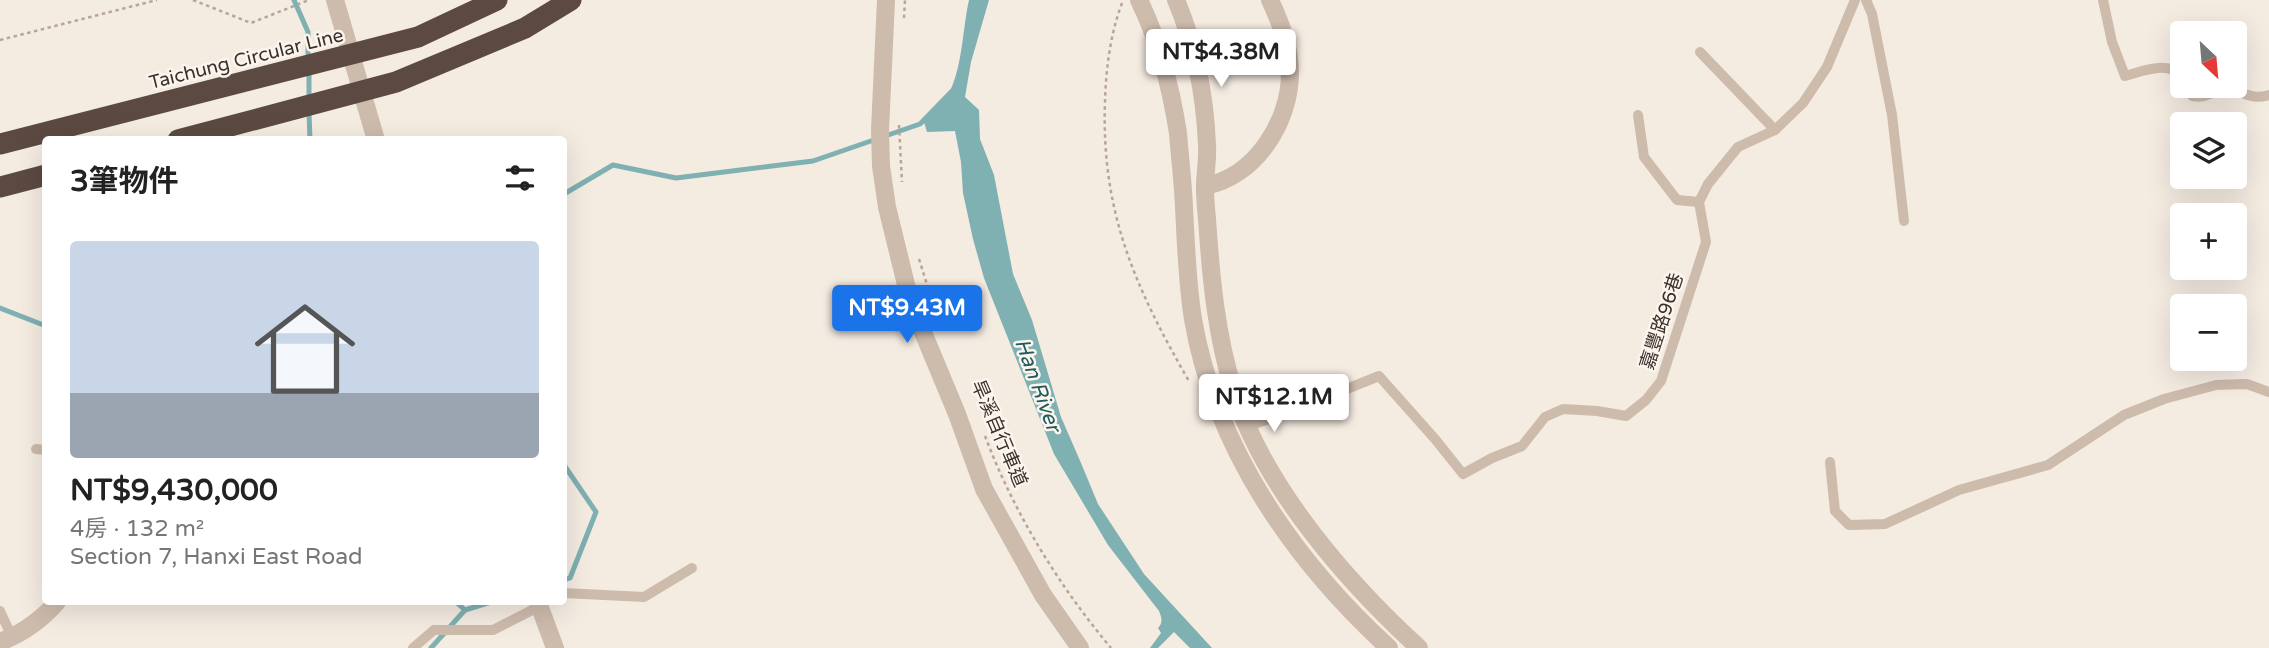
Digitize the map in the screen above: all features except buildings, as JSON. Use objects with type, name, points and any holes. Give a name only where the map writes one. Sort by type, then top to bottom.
[{"type":"highway","name":"Taichung Circular Line","points":[[0,144],[418,37],[497,0]]},
{"type":"highway","points":[[193,136],[396,82],[525,28],[571,0]]},
{"type":"highway","points":[[0,187],[42,176]]},
{"type":"street","points":[[335,0],[375,136]]},
{"type":"street","points":[[886,0],[881,166],[887,207],[910,301],[957,414],[984,489],[1043,595],[1080,648]]},
{"type":"street","points":[[1139,0],[1162,63],[1174,107],[1193,317],[1207,380],[1222,419],[1241,460],[1285,532],[1342,601],[1389,648]]},
{"type":"street","points":[[1176,0],[1193,52],[1202,94],[1207,144],[1205,187],[1214,307],[1235,395],[1274,475],[1315,536],[1382,613],[1419,648]]},
{"type":"street","points":[[1205,187],[1226,180],[1246,167],[1263,148],[1279,121],[1287,97],[1290,70],[1284,33],[1270,0]]},
{"type":"street","points":[[6,639],[54,605]]},
{"type":"street","points":[[539,605],[555,648]]},
{"type":"lane","points":[[1638,115],[1644,157],[1677,200],[1699,202],[1708,184],[1738,147],[1775,131],[1803,103],[1827,66],[1855,0]]},
{"type":"lane","points":[[1866,0],[1872,14],[1892,115],[1904,221]]},
{"type":"lane","points":[[2104,0],[2112,42],[2125,76],[2148,69],[2170,68]]},
{"type":"lane","points":[[1700,52],[1775,131]]},
{"type":"lane","points":[[2247,96],[2255,99],[2269,94]]},
{"type":"lane","name":"嘉豐路96巷","points":[[1248,425],[1287,413],[1379,376],[1463,474],[1522,446],[1545,417],[1563,409],[1626,416],[1646,400],[1661,381],[1706,242],[1699,202]]},
{"type":"lane","points":[[1830,462],[1835,511],[1849,524],[1885,524],[1959,490],[2048,466],[2124,415],[2164,399],[2216,385],[2247,384],[2269,392]]},
{"type":"lane","points":[[567,593],[644,597],[692,568]]},
{"type":"lane","points":[[413,648],[434,630],[494,630],[537,605]]},
{"type":"lane","points":[[0,611],[6,639]]},
{"type":"path","points":[[0,40],[157,0]]},
{"type":"path","points":[[193,0],[251,23],[309,0]]},
{"type":"path","points":[[903,25],[905,0]]},
{"type":"path","points":[[898,121],[902,186]]},
{"type":"path","points":[[916,251],[941,330]]},
{"type":"path","name":"旱溪自行車道","points":[[983,432],[1001,480],[1056,575],[1111,648]]},
{"type":"water","name":"Han River","points":[[969,0],[989,0],[971,62],[965,97],[979,110],[980,139],[994,175],[1013,274],[1032,320],[1061,417],[1098,504],[1144,574],[1212,648],[1190,648],[1174,632],[1158,648],[1150,648],[1161,633],[1158,628],[1162,620],[1159,611],[1108,545],[1054,454],[984,278],[963,193],[955,131],[927,132],[923,119],[936,110],[953,84]]},
{"type":"waterway","points":[[294,0],[308,32],[308,60]]},
{"type":"waterway","points":[[309,70],[309,99]]},
{"type":"waterway","points":[[567,192],[613,165],[676,178],[813,161],[920,124],[955,88]]},
{"type":"waterway","points":[[309,112],[310,136]]},
{"type":"waterway","points":[[0,308],[42,324]]},
{"type":"waterway","points":[[567,469],[596,512],[570,578],[567,579]]},
{"type":"waterway","points":[[459,605],[465,610]]},
{"type":"waterway","points":[[431,648],[465,610],[481,605]]}]
